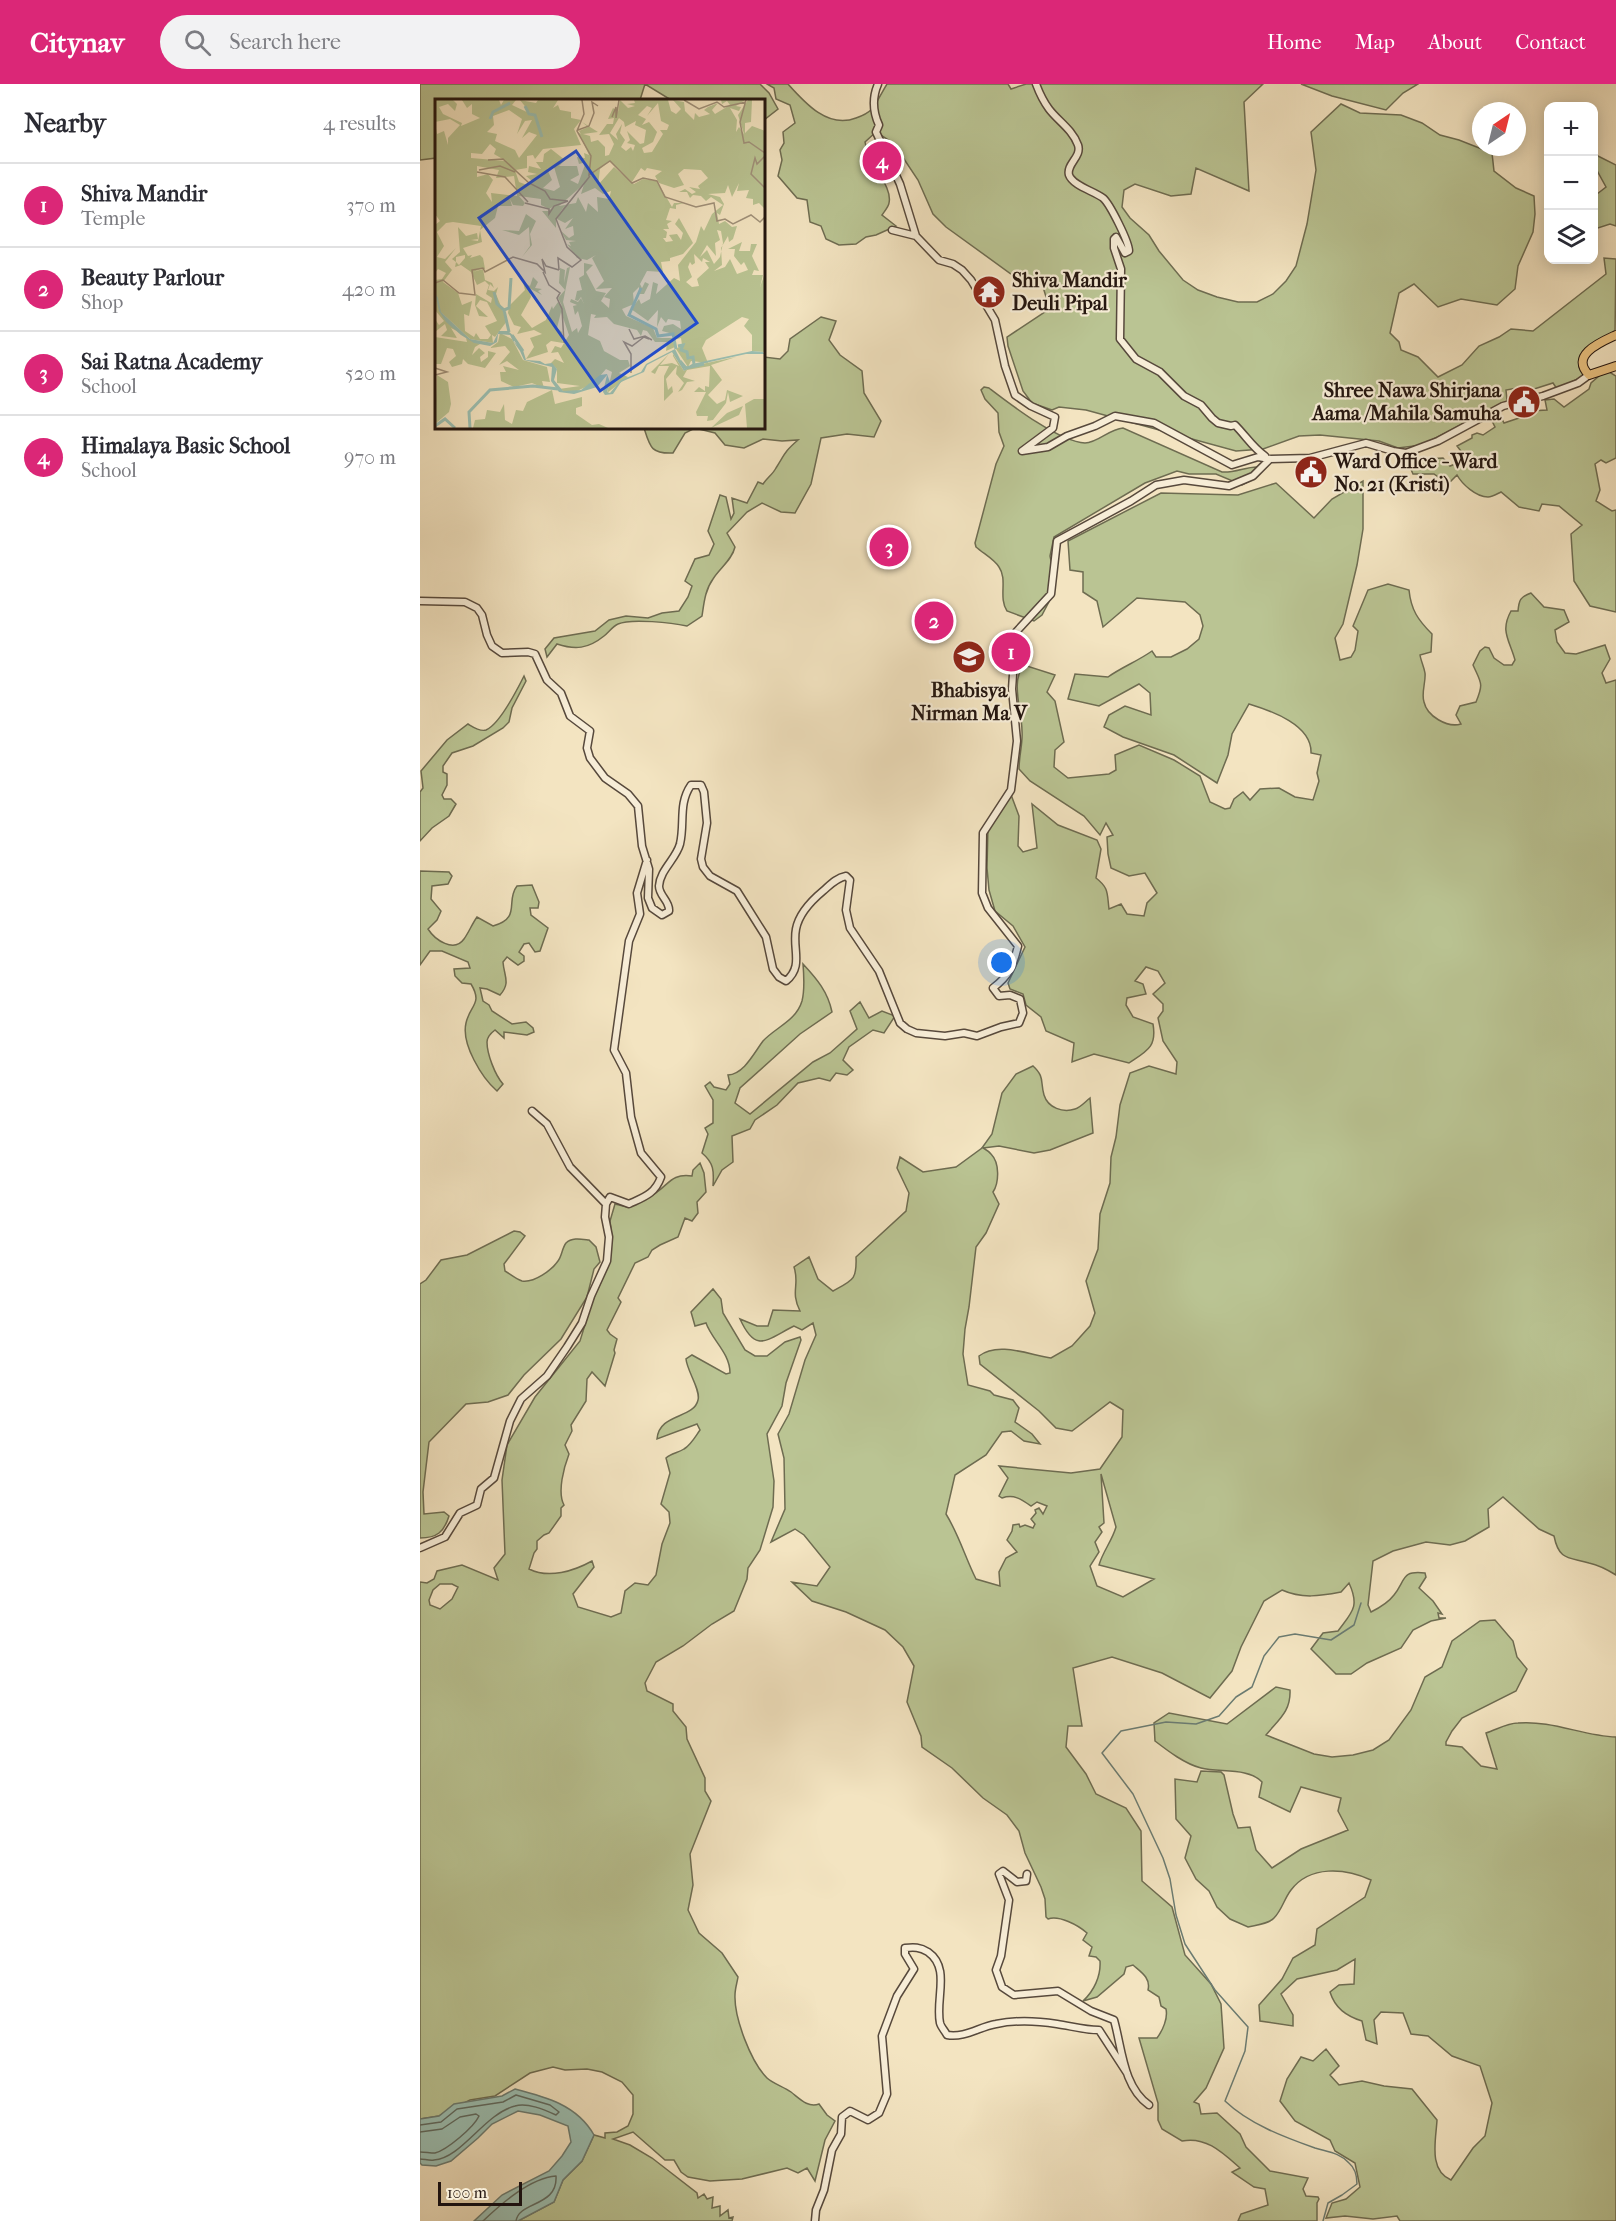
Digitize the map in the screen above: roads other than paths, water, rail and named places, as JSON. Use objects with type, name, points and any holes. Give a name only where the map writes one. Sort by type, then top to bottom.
[{"type":"main road","points":[[1616,335],[1586,352],[1584,368],[1589,375],[1616,366]]},
{"type":"street","points":[[878,84],[874,109],[879,125],[876,132],[900,184],[915,236],[939,261],[953,264],[971,280],[995,320],[1005,366],[1015,395],[1031,406],[1055,417],[1053,428],[1022,451],[1048,447],[1067,436],[1115,416],[1154,423],[1232,465],[1258,457],[1310,458],[1365,442],[1406,453],[1438,441],[1503,406],[1543,396],[1578,383],[1589,375]]},
{"type":"street","points":[[1036,84],[1048,108],[1067,126],[1078,145],[1077,157],[1069,167],[1069,175],[1074,181],[1105,200],[1128,243],[1129,251],[1125,253],[1116,237],[1114,239],[1114,248],[1121,269],[1120,339],[1136,359],[1160,372],[1184,396],[1201,405],[1218,423],[1235,425],[1254,448],[1268,458]]},
{"type":"street","points":[[892,230],[915,236]]},
{"type":"street","points":[[420,601],[460,602],[473,605],[480,611],[488,640],[496,650],[507,653],[531,652],[537,656],[547,680],[561,693],[570,716],[590,731],[587,750],[590,758],[605,778],[628,794],[638,806],[642,846],[650,873],[647,894],[649,903],[655,912],[665,915],[669,911],[669,906],[660,891],[660,881],[680,844],[682,808],[686,795],[691,785],[701,785],[704,792],[707,823],[701,859],[703,867],[714,879],[734,888],[741,897],[766,937],[773,969],[779,977],[786,981],[794,975],[796,928],[806,906],[835,881],[846,876],[850,880],[846,910],[850,928],[879,971],[900,1023],[916,1033],[936,1035],[964,1033],[977,1036],[1019,1023],[1023,1013],[1020,999],[1010,995],[999,996],[993,988],[1006,978],[1018,946],[988,908],[982,893],[983,833],[1011,790],[1017,741],[1012,689],[1016,632],[1051,594],[1057,541],[1156,485],[1184,480],[1229,486],[1253,476],[1268,458]]},
{"type":"street","points":[[420,1548],[445,1537],[460,1513],[477,1505],[481,1489],[494,1478],[510,1421],[521,1399],[547,1376],[582,1323],[607,1260],[609,1237],[605,1217],[606,1204],[610,1197],[628,1204],[649,1196],[661,1177],[641,1154],[631,1117],[626,1073],[614,1050],[629,941],[640,914],[637,893],[647,860]]},
{"type":"street","points":[[532,1112],[547,1124],[570,1167],[606,1204]]},
{"type":"street","points":[[1027,1874],[1026,1881],[1017,1882],[1003,1871],[999,1874],[1009,1900],[1001,1956],[996,1970],[1002,1987],[1014,1995],[1058,1991],[1091,2011],[1114,2020],[1127,2073]]},
{"type":"street","points":[[815,2221],[832,2150],[841,2134],[842,2117],[850,2111],[868,2120],[879,2113],[887,2094],[882,2036],[897,1996],[914,1969],[905,1954],[905,1948],[914,1947],[924,1950],[935,1957],[940,1967],[940,2024],[947,2035],[957,2037],[994,2024],[1013,2022],[1057,2024],[1085,2030],[1099,2030],[1127,2073],[1138,2097],[1149,2105]]},
{"type":"water","points":[[515,2089],[549,2099],[570,2109],[579,2116],[594,2135],[582,2161],[563,2180],[554,2202],[518,2221],[474,2221],[502,2195],[549,2171],[571,2142],[568,2126],[540,2115],[518,2111],[492,2124],[451,2161],[436,2166],[420,2163],[420,2119],[439,2116],[454,2104],[502,2096]]},
{"type":"waterway","points":[[1323,2221],[1328,2203],[1357,2184],[1354,2170],[1342,2157],[1267,2129],[1225,2101],[1245,2051],[1248,2027],[1215,1990],[1185,1944],[1163,1858],[1133,1794],[1102,1753],[1121,1731],[1166,1722],[1196,1724],[1219,1716],[1236,1697],[1252,1687],[1264,1656],[1279,1637],[1295,1634],[1331,1640],[1354,1625],[1361,1603]]},
{"type":"place","name":"Himalaya Basic School","points":[[882,161]]},
{"type":"place","name":"Shiva Mandir Deuli Pipal","points":[[989,292]]},
{"type":"place","name":"Shree Nawa Shirjana Aama /Mahila Samuha","points":[[1524,402]]},
{"type":"place","name":"Ward Office - Ward No. 21 (Kristi)","points":[[1311,472]]},
{"type":"place","name":"Sai Ratna Academy","points":[[889,547]]},
{"type":"place","name":"Beauty Parlour","points":[[934,621]]},
{"type":"place","name":"Shiva Mandir","points":[[1011,652]]},
{"type":"place","name":"Bhabisya Nirman Ma V","points":[[969,657]]}]
